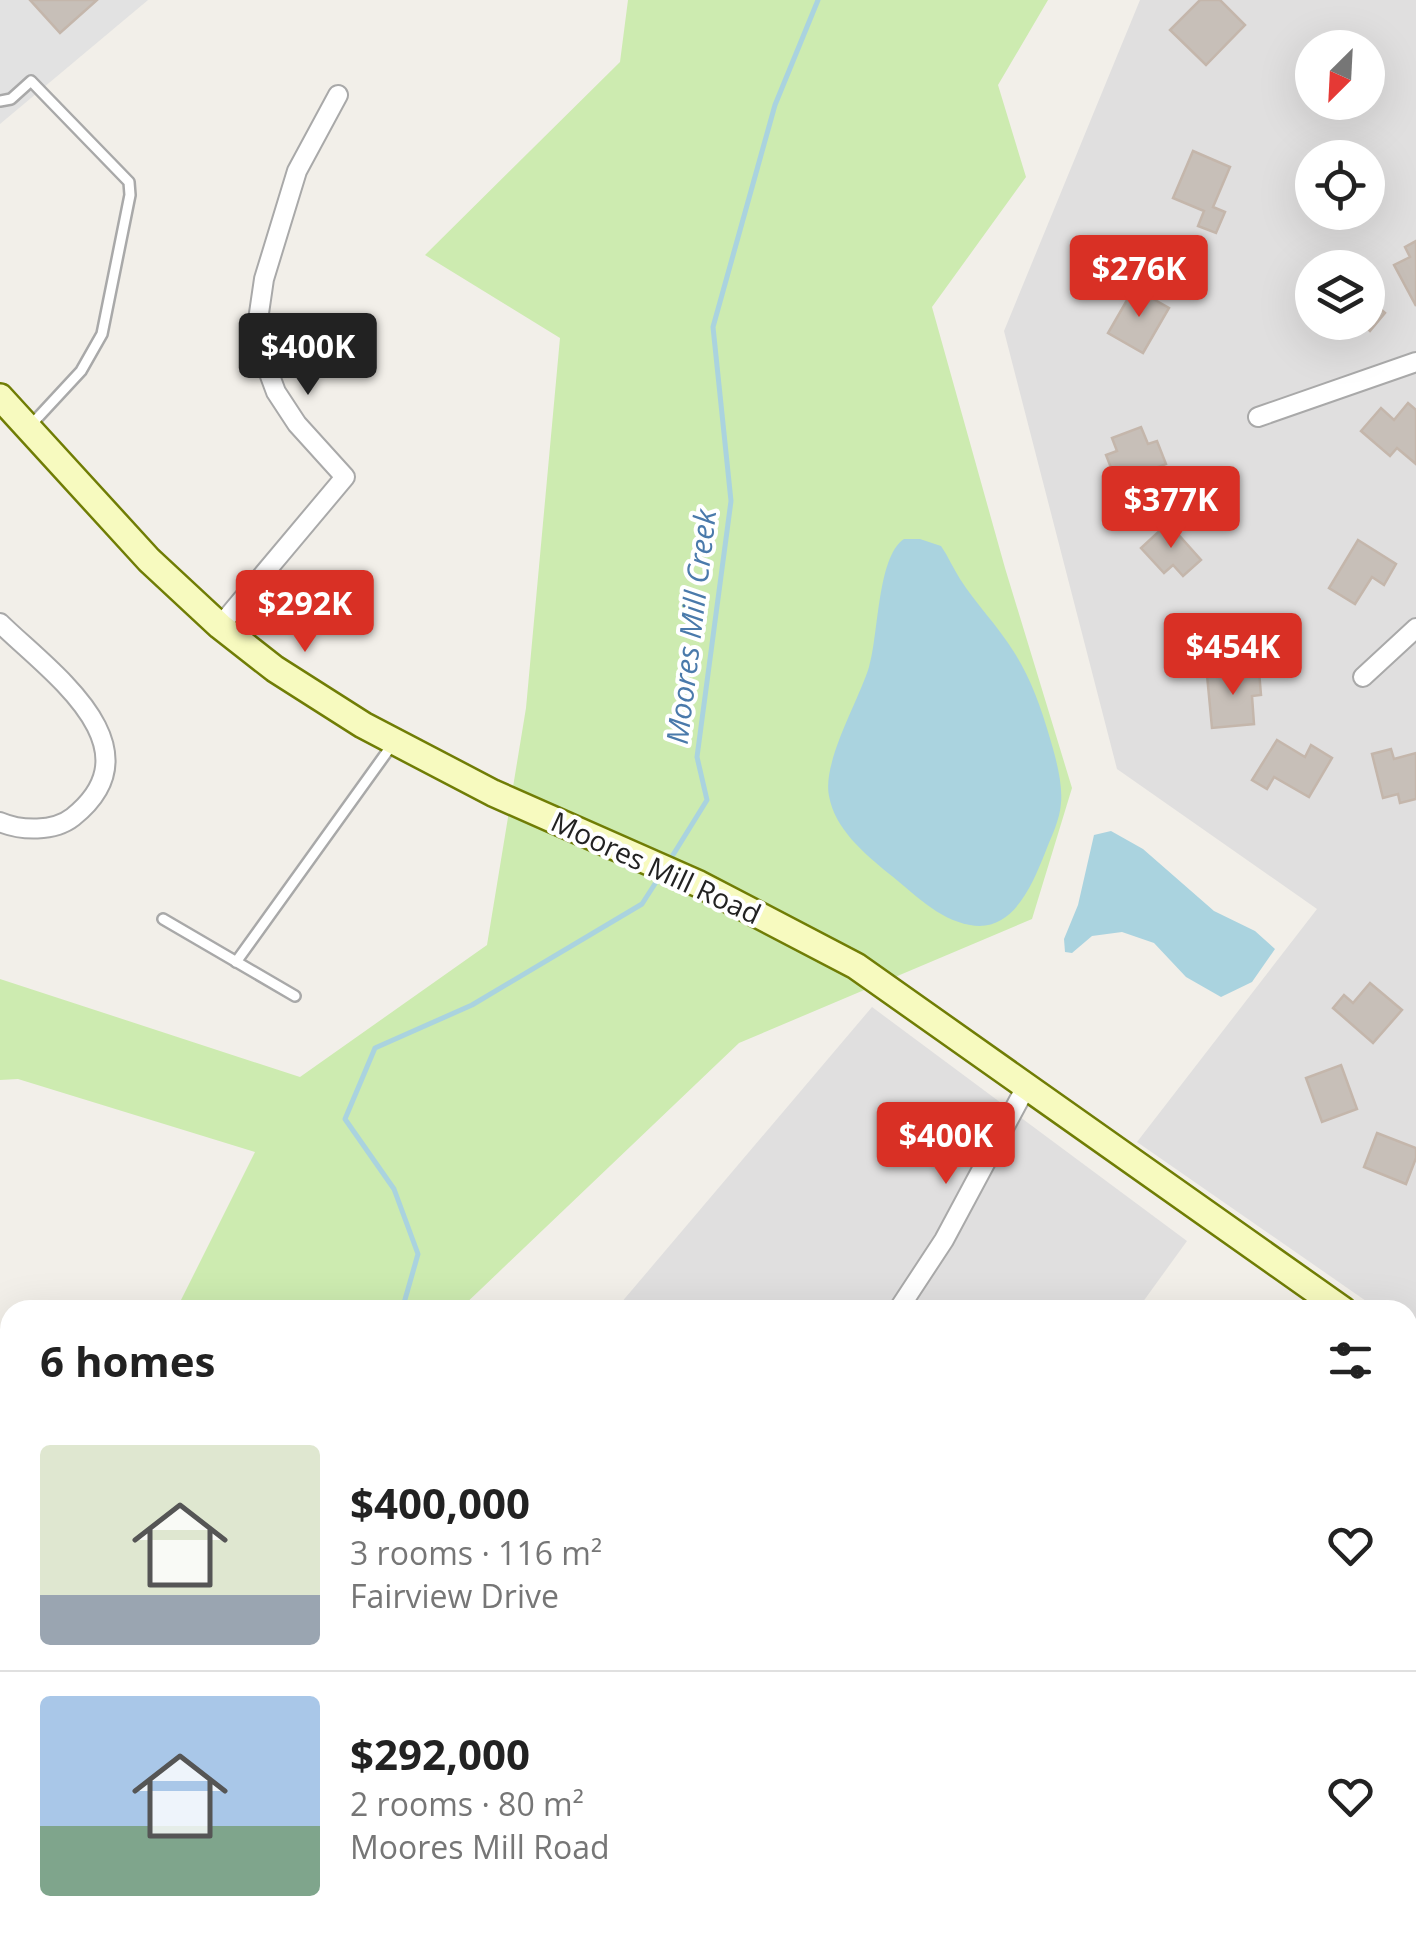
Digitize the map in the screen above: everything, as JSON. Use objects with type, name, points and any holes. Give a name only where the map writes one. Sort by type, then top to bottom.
[{"type":"street","points":[[220,626],[345,477],[298,424],[276,392],[262,357],[258,320],[264,279],[296,170],[338,95]]},
{"type":"street","points":[[1258,417],[1416,362]]},
{"type":"street","name":"Moores Mill Road","points":[[0,397],[149,560],[220,626],[275,669],[394,742],[492,792],[698,884],[856,966],[1328,1300]]},
{"type":"street","points":[[0,623],[88,708],[101,734],[105,758],[102,779],[88,804],[66,822],[29,828],[14,828],[0,822]]},
{"type":"street","points":[[1363,677],[1416,628]]},
{"type":"street","points":[[905,1300],[944,1240],[1026,1087]]},
{"type":"lane","points":[[0,101],[11,100],[31,82],[129,182],[130,195],[102,334],[81,371],[28,428]]},
{"type":"lane","points":[[236,962],[394,742]]},
{"type":"lane","points":[[163,919],[295,996]]},
{"type":"shaded area","points":[[0,0],[148,0],[0,124]]},
{"type":"shaded area","points":[[1140,0],[1416,0],[1416,1300],[1365,1300],[1137,1142],[1317,909],[1117,769],[1004,331]]},
{"type":"shaded area","points":[[872,1007],[1187,1241],[1144,1300],[623,1300]]},
{"type":"green space","points":[[628,0],[1048,0],[998,85],[1026,177],[932,307],[1072,788],[1032,919],[739,1043],[469,1300],[181,1300],[255,1152],[18,1079],[0,1080],[0,979],[300,1077],[487,945],[526,708],[560,338],[425,255],[620,62]]},
{"type":"water","points":[[904,539],[941,546],[966,588],[1008,642],[1034,692],[1058,769],[1059,816],[1034,879],[1009,914],[985,926],[947,917],[888,873],[844,830],[829,796],[828,782],[836,749],[869,667],[884,579],[895,548]]},
{"type":"water","points":[[1111,831],[1143,849],[1214,911],[1255,931],[1275,949],[1252,982],[1221,997],[1186,977],[1154,943],[1122,932],[1092,936],[1072,953],[1065,952],[1064,939],[1078,905],[1094,835]]},
{"type":"building","points":[[30,0],[97,0],[60,33]]},
{"type":"building","points":[[1200,0],[1220,0],[1245,25],[1206,65],[1170,30]]},
{"type":"building","points":[[1193,151],[1230,167],[1213,207],[1225,212],[1216,233],[1198,226],[1204,211],[1173,198]]},
{"type":"building","points":[[1416,241],[1416,306],[1394,265],[1410,257],[1405,247]]},
{"type":"building","points":[[1134,288],[1169,308],[1143,353],[1108,333]]},
{"type":"building","points":[[1408,403],[1416,410],[1416,464],[1397,448],[1390,456],[1361,431],[1381,408],[1394,420]]},
{"type":"building","points":[[1141,427],[1148,444],[1157,441],[1166,464],[1117,483],[1106,455],[1117,451],[1112,438]]},
{"type":"building","points":[[1168,523],[1201,560],[1183,576],[1173,565],[1164,573],[1141,548]]},
{"type":"building","points":[[1358,540],[1396,564],[1384,585],[1372,577],[1355,604],[1329,588]]},
{"type":"building","points":[[1259,671],[1261,695],[1252,696],[1254,724],[1212,728],[1207,675]]},
{"type":"building","points":[[1277,740],[1305,757],[1311,745],[1332,758],[1309,797],[1274,777],[1267,789],[1252,780]]},
{"type":"building","points":[[1391,749],[1394,759],[1416,753],[1416,799],[1400,803],[1398,794],[1383,798],[1372,754]]},
{"type":"building","points":[[1370,983],[1402,1010],[1373,1043],[1333,1008],[1344,995],[1353,1003]]},
{"type":"building","points":[[1341,1065],[1357,1109],[1322,1122],[1306,1078]]},
{"type":"building","points":[[1377,1133],[1416,1148],[1406,1184],[1364,1167]]},
{"type":"waterway","name":"Moores Mill Creek","points":[[668,863],[707,800],[697,757],[731,501],[713,327],[775,105],[818,0]]},
{"type":"waterway","name":"Moores Mill Creek","points":[[405,1300],[418,1254],[394,1189],[345,1119],[375,1048],[472,1005],[642,904],[660,876]]}]
